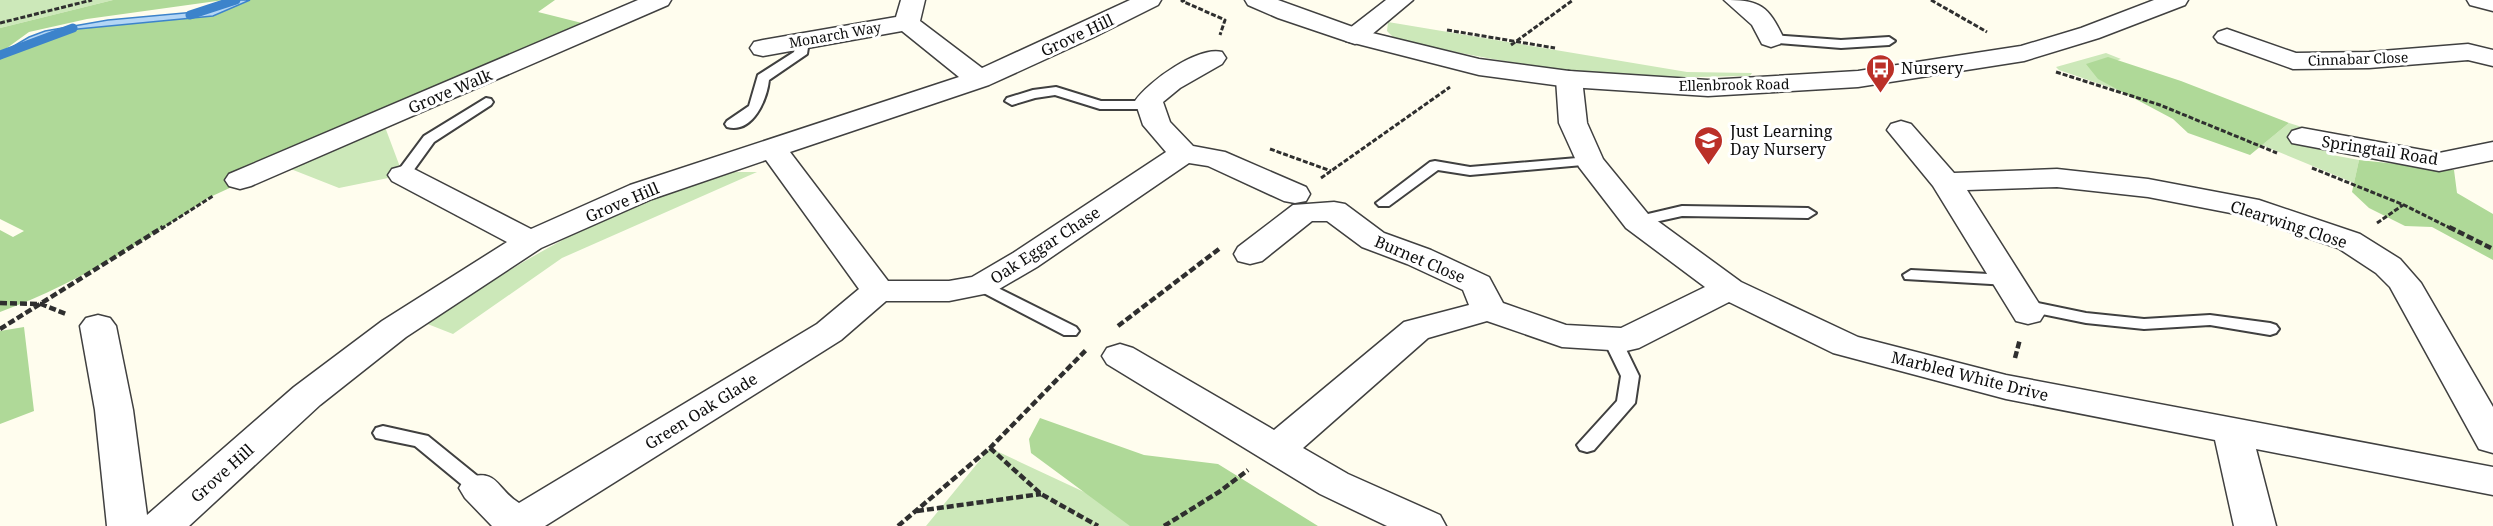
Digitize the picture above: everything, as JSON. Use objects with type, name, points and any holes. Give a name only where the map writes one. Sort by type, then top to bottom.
[{"type":"street","name":"Grove Walk","points":[[240,180],[659,0]]},
{"type":"street","name":"Ellenbrook Road","points":[[1257,0],[1287,13],[1355,36],[1479,67],[1565,64],[1708,88],[1858,79],[2024,53],[2090,33],[2176,0]]},
{"type":"street","points":[[1355,36],[1401,0]]},
{"type":"street","points":[[1736,0],[1763,21],[1771,39]]},
{"type":"street","points":[[2479,0],[2493,4]]},
{"type":"street","name":"Grove Hill","points":[[162,526],[307,396],[394,329],[530,241],[641,192],[772,147],[880,114],[979,79],[1085,32],[1161,3]]},
{"type":"street","name":"Monarch Way","points":[[763,48],[803,41],[910,12],[979,79]]},
{"type":"street","name":"Cinnabar Close","points":[[2226,37],[2293,61],[2369,60],[2468,52],[2493,58]]},
{"type":"street","points":[[1213,58],[1191,72],[1159,87],[1149,101],[1157,125],[1184,153],[1215,158],[1295,194]]},
{"type":"street","name":"Marbled White Drive","points":[[1565,64],[1573,123],[1589,161],[1637,221],[1729,289],[1846,345],[2006,387],[2493,481]]},
{"type":"street","points":[[1901,130],[1946,182],[2020,299]]},
{"type":"street","name":"Springtail Road","points":[[2302,137],[2439,162],[2493,151]]},
{"type":"street","points":[[772,147],[878,291]]},
{"type":"street","name":"Oak Eggar Chase","points":[[878,291],[949,291],[982,285],[1025,260],[1184,153]]},
{"type":"street","points":[[403,175],[530,241]]},
{"type":"street","name":"Clearwing Close","points":[[1946,182],[2057,178],[2148,188],[2248,207],[2349,241],[2388,266],[2404,283],[2493,440]]},
{"type":"street","name":"Burnet Close","points":[[1250,255],[1304,212],[1334,211],[1372,240],[1419,257],[1477,284],[1489,310]]},
{"type":"street","points":[[1276,450],[1416,330],[1489,310],[1562,336],[1626,340],[1729,289]]},
{"type":"street","name":"Green Oak Glade","points":[[479,488],[500,511],[518,523],[829,332],[878,291]]},
{"type":"street","points":[[99,326],[114,410],[128,526]]},
{"type":"street","points":[[1120,356],[1334,484],[1425,526]]},
{"type":"street","points":[[2232,431],[2255,526]]},
{"type":"lane","points":[[1771,39],[1841,44],[1889,41]]},
{"type":"lane","points":[[732,124],[751,115],[760,102],[763,78],[800,54],[803,41]]},
{"type":"lane","points":[[1012,101],[1033,94],[1056,91],[1100,105],[1150,105]]},
{"type":"lane","points":[[403,175],[429,139],[486,102]]},
{"type":"lane","points":[[1384,203],[1435,165],[1470,171],[1589,161]]},
{"type":"lane","points":[[1637,221],[1682,212],[1808,213]]},
{"type":"lane","points":[[1911,275],[2020,299],[2086,318],[2144,324],[2210,320],[2270,329]]},
{"type":"lane","points":[[982,285],[1070,332]]},
{"type":"lane","points":[[1587,445],[1626,403],[1630,376],[1612,339]]},
{"type":"lane","points":[[383,433],[421,441],[479,488]]},
{"type":"path","points":[[0,23],[92,0]]},
{"type":"path","points":[[1161,3],[1183,0],[1225,20],[1213,58]]},
{"type":"path","points":[[1931,0],[2050,70],[2160,105],[2278,154]]},
{"type":"path","points":[[1438,28],[1565,64]]},
{"type":"path","points":[[2310,167],[2404,205],[2493,249]]},
{"type":"path","points":[[0,329],[240,180]]},
{"type":"path","points":[[2006,387],[2020,299]]},
{"type":"path","points":[[0,303],[41,304]]},
{"type":"path","points":[[898,526],[990,448],[1041,494],[1098,526]]},
{"type":"path","points":[[1164,526],[1219,492],[1276,450]]},
{"type":"path","points":[[916,511],[1041,494]]},
{"type":"green space","points":[[0,0],[113,0],[0,28]]},
{"type":"green space","points":[[113,0],[224,0],[87,19],[29,32],[0,53],[0,28]]},
{"type":"green space","points":[[250,0],[555,0],[538,12],[582,23],[565,33],[208,198],[158,231],[81,276],[0,312],[0,230],[13,237],[24,231],[0,219],[0,59],[27,44],[54,34],[78,29],[213,16]]},
{"type":"green space","points":[[1388,22],[1687,72],[1752,73],[1750,76],[1653,77],[1522,64],[1394,38],[1387,31]]},
{"type":"green space","points":[[2106,53],[2121,59],[2107,64],[2132,95],[2056,67]]},
{"type":"green space","points":[[2108,57],[2181,81],[2289,123],[2250,155],[2188,133],[2173,119],[2098,79],[2086,64]]},
{"type":"green space","points":[[382,119],[403,175],[339,188],[278,164]]},
{"type":"green space","points":[[2289,123],[2325,134],[2327,154],[2359,160],[2354,183],[2262,145]]},
{"type":"green space","points":[[2359,160],[2454,170],[2457,193],[2493,214],[2493,260],[2432,227],[2405,226],[2369,208],[2352,192]]},
{"type":"green space","points":[[734,172],[757,172],[562,258],[453,334],[425,323],[511,269],[600,221],[689,184]]},
{"type":"green space","points":[[24,327],[34,411],[0,424],[0,331]]},
{"type":"green space","points":[[1040,418],[1144,455],[1218,464],[1318,526],[1130,526],[1031,453],[1029,439]]},
{"type":"green space","points":[[990,448],[1157,526],[926,526]]},
{"type":"water","points":[[238,0],[250,0],[213,16],[78,29],[54,34],[27,44],[0,59],[0,54],[29,37],[45,31],[108,20],[206,11]]},
{"type":"waterway","points":[[190,15],[236,0]]},
{"type":"waterway","points":[[0,55],[73,28]]},
{"type":"place","name":"Nursery","points":[[1880,94]]},
{"type":"place","name":"Just Learning Day Nursery","points":[[1709,166]]}]
